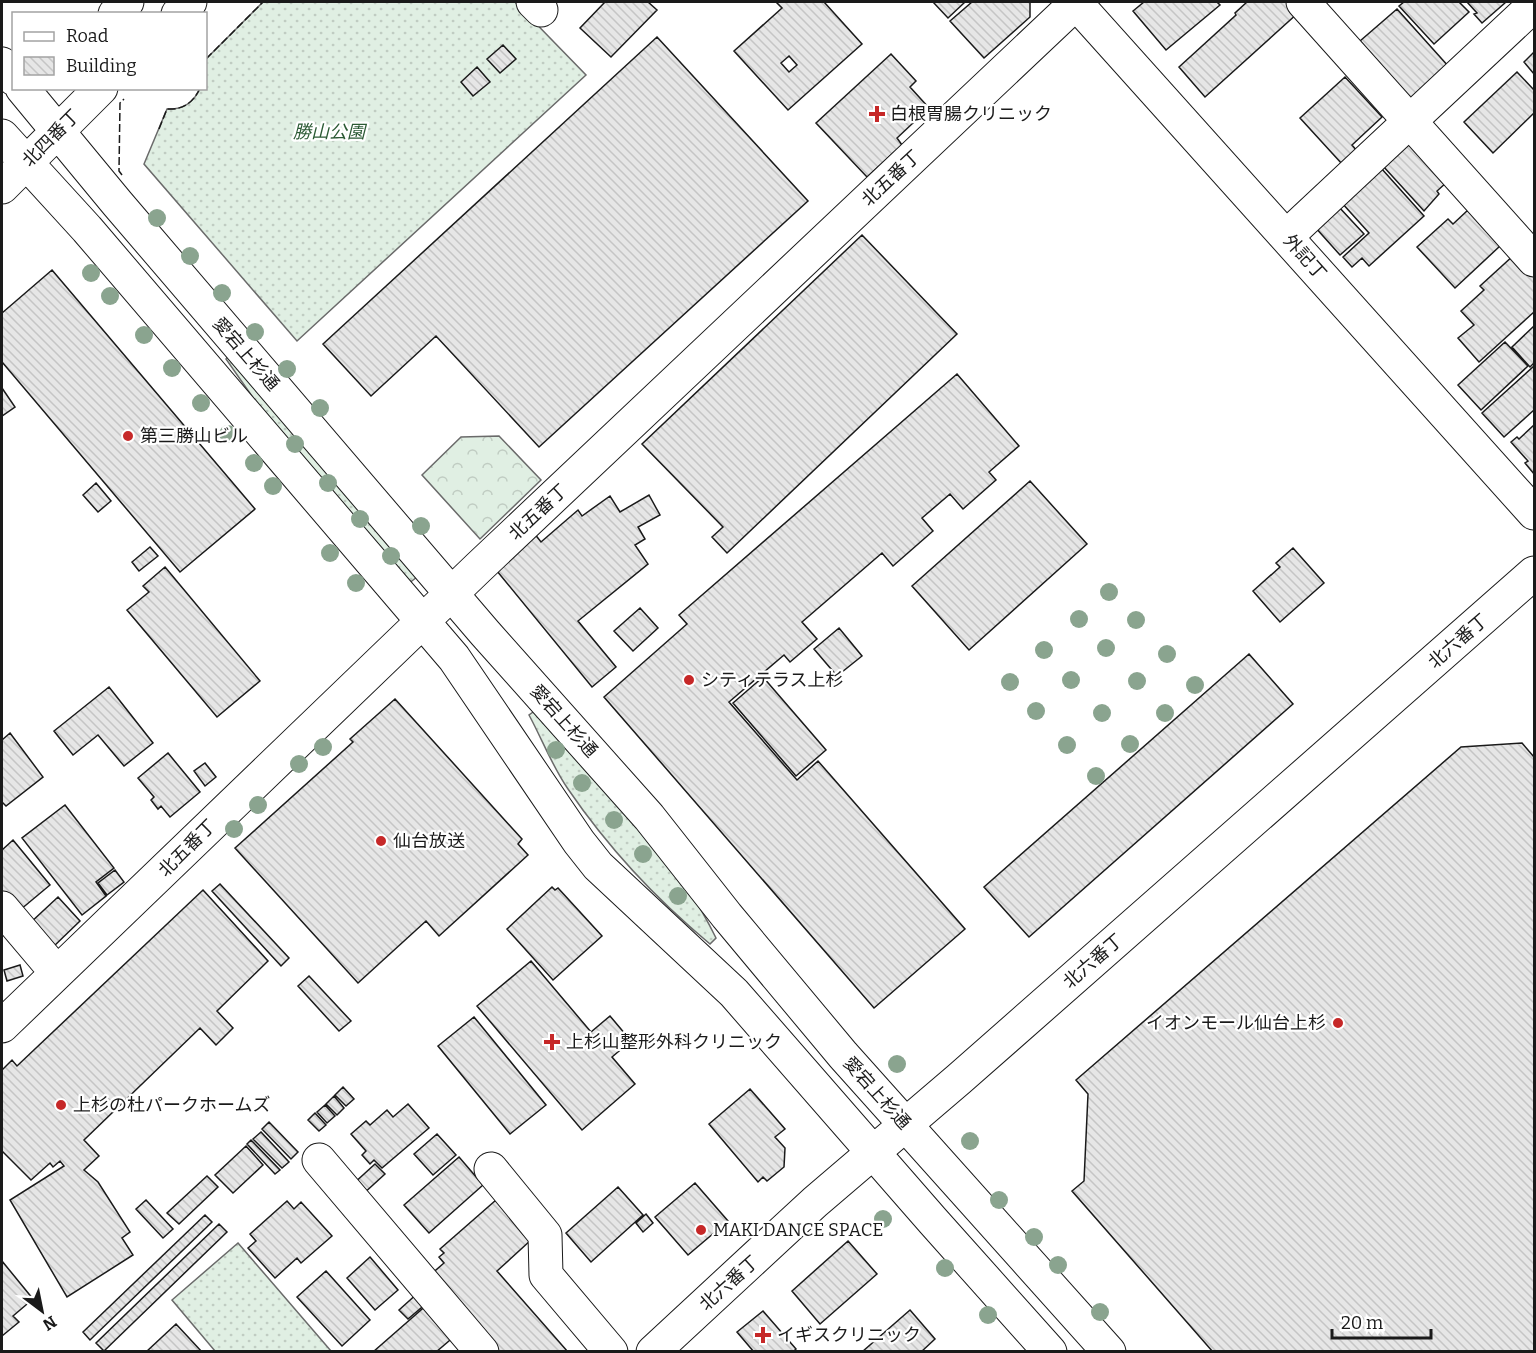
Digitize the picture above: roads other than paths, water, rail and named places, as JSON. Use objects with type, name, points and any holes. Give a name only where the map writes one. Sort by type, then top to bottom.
[{"type":"street","name":"外記丁","points":[[1076,2],[1534,513]]},
{"type":"street","name":"北五番丁","points":[[2,1026],[452,593],[1076,2]]},
{"type":"street","points":[[1303,2],[1534,260]]},
{"type":"street","points":[[1287,236],[1534,5]]},
{"type":"street","points":[[2,123],[24,90]]},
{"type":"street","name":"愛宕上杉通","points":[[26,90],[58,132],[452,593],[650,817],[727,916],[843,1055],[1109,1352]]},
{"type":"street","name":"北四番丁","points":[[2,187],[99,90]]},
{"type":"street","points":[[2,136],[87,230],[454,658],[579,842],[598,866],[734,993],[1050,1352]]},
{"type":"street","name":"北六番丁","points":[[653,1352],[816,1202],[1534,573]]},
{"type":"street","points":[[2,908],[57,973]]},
{"type":"street","points":[[319,1160],[482,1352]]},
{"type":"street","points":[[491,1169],[545,1235],[546,1275],[611,1352]]},
{"type":"place","name":"白根胃腸クリニック","points":[[877,114]]},
{"type":"place","name":"第三勝山ビル","points":[[128,436]]},
{"type":"place","name":"シティテラス上杉","points":[[689,680]]},
{"type":"place","name":"仙台放送","points":[[381,841]]},
{"type":"place","name":"イオンモール仙台上杉","points":[[1338,1023]]},
{"type":"place","name":"上杉山整形外科クリニック","points":[[552,1042]]},
{"type":"place","name":"上杉の杜パークホームズ","points":[[61,1105]]},
{"type":"place","name":"MAKI DANCE SPACE","points":[[701,1230]]},
{"type":"place","name":"イギスクリニック","points":[[763,1335]]},
{"type":"park label","name":"勝山公園","points":[[329,132]]}]
